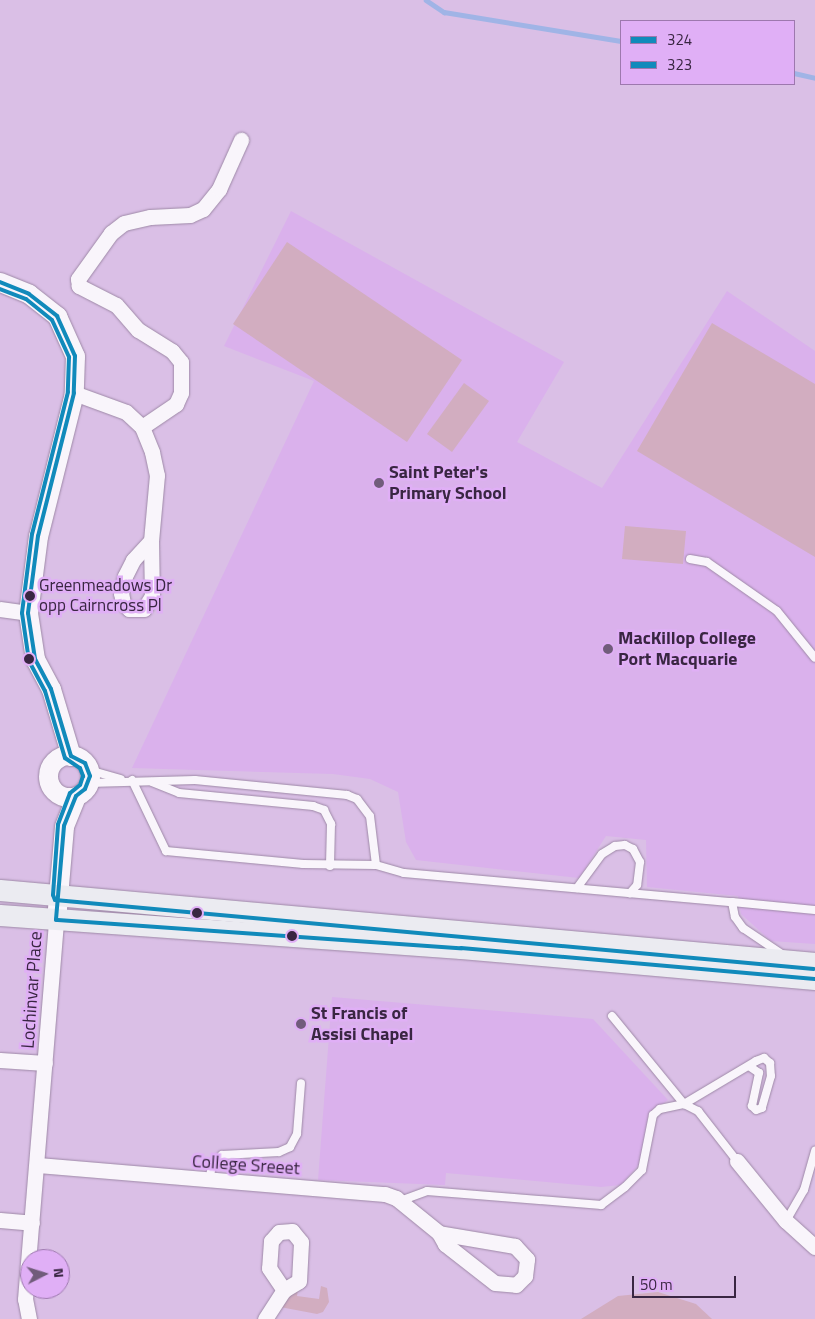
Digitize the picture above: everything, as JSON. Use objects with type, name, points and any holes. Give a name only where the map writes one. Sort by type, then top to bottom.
[{"type":"main road","points":[[0,890],[815,963]]},
{"type":"main road","points":[[0,915],[461,948],[815,979]]},
{"type":"street","points":[[142,427],[176,404],[181,392],[181,362],[172,351],[138,330],[116,305],[79,286],[78,280],[112,233],[124,223],[150,216],[190,215],[203,209],[219,189],[241,140]]},
{"type":"street","points":[[0,282],[29,294],[57,316],[75,356],[74,393],[38,536],[28,613],[35,659],[46,683],[44,694],[64,757]]},
{"type":"street","points":[[74,393],[113,405],[142,427],[157,475],[151,541]]},
{"type":"street","points":[[0,609],[28,613]]},
{"type":"street","points":[[56,920],[64,826],[76,796],[89,776],[82,760],[64,757]]},
{"type":"street","points":[[64,757],[48,774],[50,784],[56,793],[64,826]]},
{"type":"street","points":[[56,793],[76,796]]},
{"type":"street","name":"Lochinvar Place","points":[[29,1319],[25,1299],[38,1165],[56,920]]},
{"type":"street","name":"Lochinvar Place","points":[[0,1060],[45,1063]]},
{"type":"street","points":[[738,1161],[786,1221],[815,1247]]},
{"type":"street","name":"College Sreeet","points":[[38,1165],[209,1181],[378,1193],[400,1202],[439,1233]]},
{"type":"street","points":[[0,1220],[32,1223]]},
{"type":"street","points":[[265,1319],[284,1290],[299,1281],[301,1242],[292,1231],[279,1232],[271,1240],[269,1268],[284,1290]]},
{"type":"street","points":[[439,1233],[515,1246],[527,1260],[525,1276],[516,1285],[495,1283],[444,1244],[439,1233]]},
{"type":"lane","points":[[690,559],[707,562],[777,611],[815,658]]},
{"type":"lane","points":[[89,776],[128,780],[194,780],[347,795],[357,799],[370,816],[376,865]]},
{"type":"lane","points":[[89,776],[128,780]]},
{"type":"lane","points":[[128,780],[166,851],[330,866],[376,865],[404,873],[815,910]]},
{"type":"lane","points":[[148,780],[179,793],[306,805],[324,810],[331,824],[330,866]]},
{"type":"lane","points":[[577,888],[602,854],[615,846],[625,845],[633,849],[640,862],[637,885],[630,893]]},
{"type":"lane","points":[[732,902],[738,922],[751,936],[793,961]]},
{"type":"lane","points":[[612,1016],[684,1104],[698,1111],[738,1161]]},
{"type":"lane","points":[[400,1202],[422,1192],[444,1191],[601,1205],[625,1187],[642,1170],[653,1115],[660,1108],[684,1104],[749,1066],[764,1058],[770,1063],[766,1100],[759,1110],[752,1106],[758,1073],[749,1066]]},
{"type":"lane","points":[[209,1181],[212,1165],[222,1155],[279,1152],[290,1147],[297,1134],[301,1083]]},
{"type":"lane","points":[[786,1221],[804,1190],[815,1151]]},
{"type":"shaded area","name":"MacKillop College Port Macquarie","points":[[291,211],[564,362],[517,442],[602,488],[727,291],[815,351],[815,944],[771,941],[741,914],[738,896],[647,887],[646,840],[606,836],[579,878],[416,860],[406,842],[398,792],[370,779],[333,774],[132,768],[314,381],[224,346]]},
{"type":"shaded area","points":[[287,242],[462,360],[407,442],[233,324]]},
{"type":"shaded area","points":[[712,323],[815,384],[815,557],[637,451]]},
{"type":"shaded area","points":[[464,383],[489,401],[452,452],[427,434]]},
{"type":"shaded area","points":[[625,526],[686,531],[683,564],[622,559]]},
{"type":"shaded area","points":[[332,997],[593,1019],[668,1100],[649,1114],[640,1163],[621,1185],[601,1187],[446,1173],[445,1185],[318,1180]]},
{"type":"shaded area","points":[[299,1283],[297,1296],[319,1299],[321,1286],[327,1288],[329,1302],[323,1312],[317,1314],[280,1307]]},
{"type":"shaded area","points":[[658,1292],[696,1304],[712,1319],[581,1319],[618,1296]]},
{"type":"waterway","points":[[426,0],[444,12],[620,41]]},
{"type":"waterway","points":[[795,73],[815,78]]},
{"type":"transit line","name":"324","points":[[0,282],[29,294],[57,316],[75,356],[74,393],[38,536],[28,613],[35,659],[51,689],[71,756],[85,763],[90,776],[85,789],[76,796],[64,826],[56,920],[461,948],[815,979]]},
{"type":"transit line","name":"323","points":[[0,289],[26,299],[52,320],[69,357],[68,392],[32,534],[22,613],[29,661],[45,691],[65,758],[80,768],[83,776],[80,785],[70,793],[58,825],[53,895],[55,900],[814,969]]},
{"type":"place","name":"Saint Peter's Primary School","points":[[379,483]]},
{"type":"place","name":"Greenmeadows Dr opp Cairncross Pl","points":[[30,596]]},
{"type":"place","name":"MacKillop College Port Macquarie","points":[[608,649]]},
{"type":"place","name":"St Francis of Assisi Chapel","points":[[301,1024]]}]
